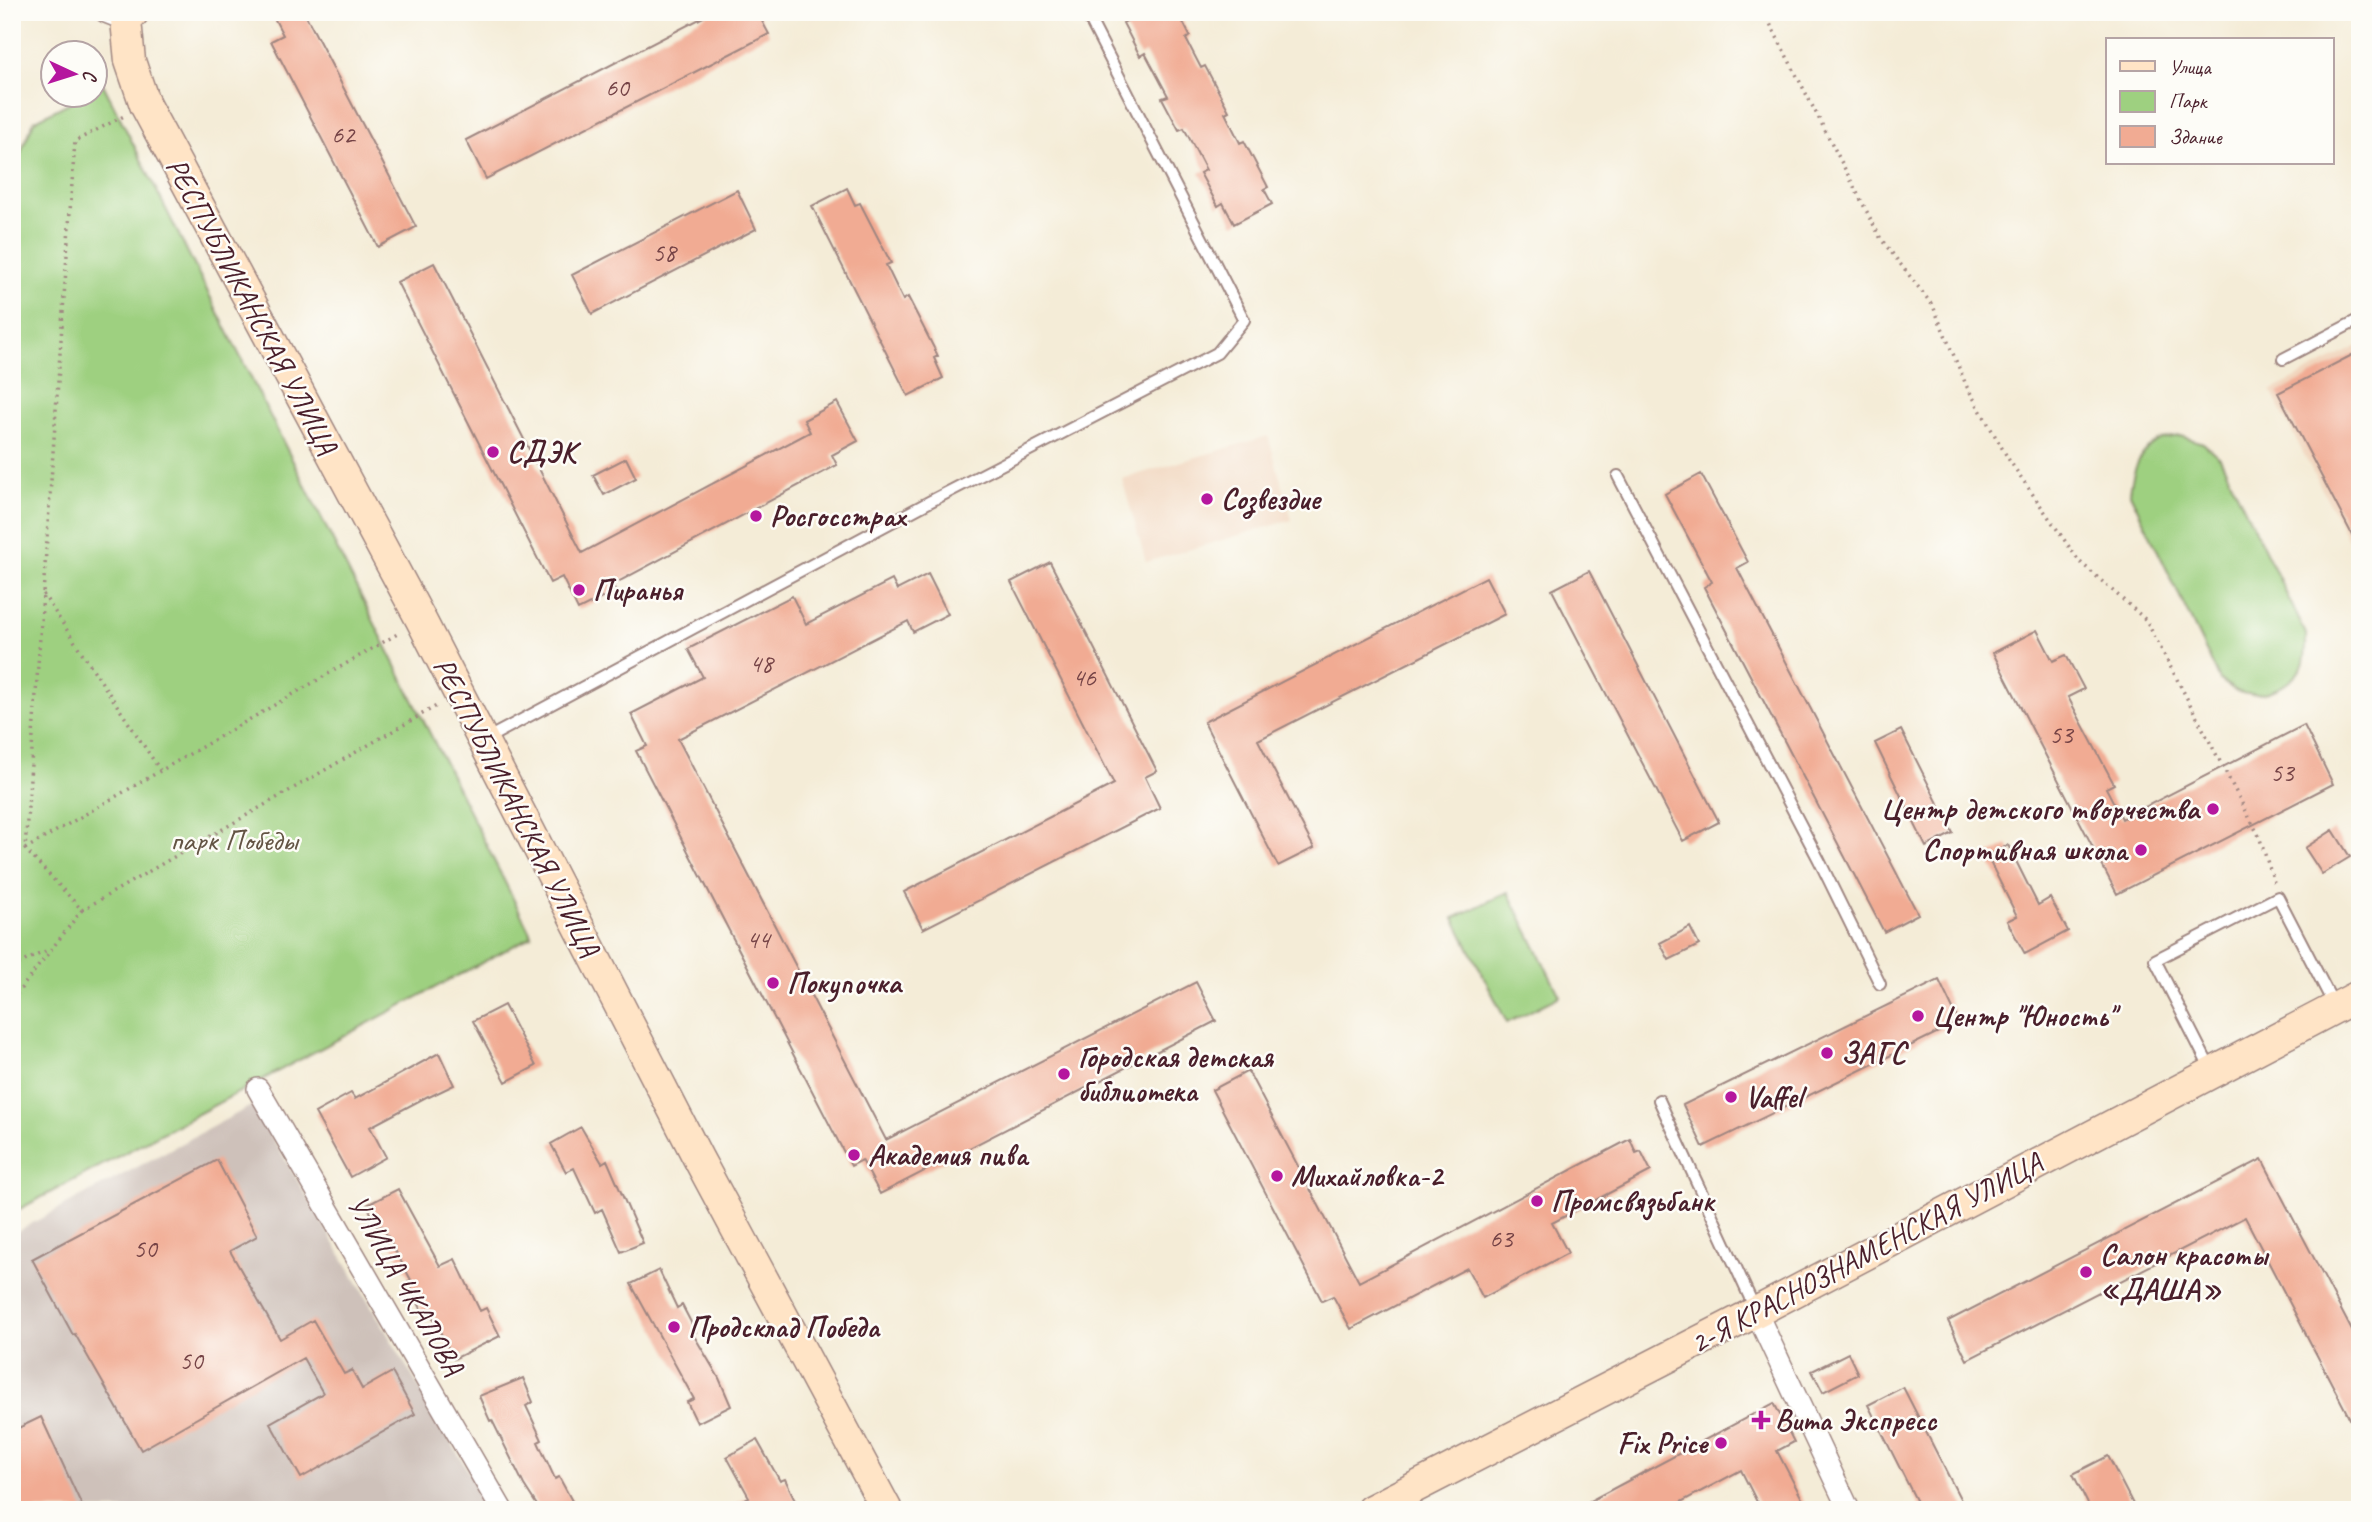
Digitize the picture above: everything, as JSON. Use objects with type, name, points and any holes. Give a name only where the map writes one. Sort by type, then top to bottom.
[{"type":"street","name":"РЕСПУБЛИКАНСКАЯ УЛИЦА","points":[[122,15],[130,61],[145,105],[421,620],[698,1158],[887,1510]]},
{"type":"street","name":"2-Я КРАСНОЗНАМЕНСКАЯ УЛИЦА","points":[[1371,1510],[2348,1001]]},
{"type":"street","name":"УЛИЦА ЧКАЛОВА","points":[[258,1090],[502,1510]]},
{"type":"street","points":[[1756,1311],[1849,1510]]},
{"type":"lane","points":[[483,740],[929,502],[1217,353],[1244,320],[1086,12]]},
{"type":"lane","points":[[2283,359],[2360,319]]},
{"type":"lane","points":[[1618,476],[1819,860],[1880,984]]},
{"type":"lane","points":[[2212,1071],[2155,960],[2278,897],[2348,1001]]},
{"type":"lane","points":[[1659,1100],[1756,1311]]},
{"type":"path","points":[[1764,12],[1881,239],[1933,306],[1967,387],[2009,460],[2079,561],[2146,620],[2259,836],[2278,897]]},
{"type":"path","points":[[82,910],[25,849],[75,141],[145,105]]},
{"type":"path","points":[[43,594],[160,769]]},
{"type":"path","points":[[25,849],[421,620]]},
{"type":"path","points":[[12,1000],[82,910],[459,694]]},
{"type":"path","points":[[12,967],[51,948]]},
{"type":"shaded area","points":[[2360,345],[2360,562],[2271,391]]},
{"type":"shaded area","name":"Созвездие","points":[[1268,436],[1292,520],[1146,562],[1122,479]]},
{"type":"shaded area","points":[[253,1105],[491,1510],[12,1510],[12,1234]]},
{"type":"green space","name":"парк Победы","points":[[108,94],[532,936],[12,1213],[12,173],[34,121],[59,108],[108,108]]},
{"type":"green space","points":[[2180,436],[2203,443],[2220,458],[2306,634],[2302,667],[2290,681],[2274,690],[2247,694],[2236,691],[2220,680],[2130,493],[2135,471],[2145,451],[2159,440]]},
{"type":"green space","points":[[1508,892],[1560,996],[1507,1023],[1454,918]]},
{"type":"building","points":[[271,12],[304,12],[416,227],[378,247],[271,41],[283,35]]},
{"type":"building","points":[[713,12],[757,12],[769,34],[486,179],[466,140]]},
{"type":"building","points":[[1124,12],[1178,12],[1190,36],[1186,39],[1201,68],[1205,66],[1229,111],[1225,113],[1240,143],[1244,141],[1268,187],[1264,189],[1272,204],[1234,224],[1223,203],[1218,206],[1200,173],[1206,170],[1184,128],[1179,130],[1162,98],[1168,96],[1145,53],[1140,56],[1123,23],[1128,20]]},
{"type":"building","points":[[847,188],[855,205],[860,203],[891,263],[886,265],[903,300],[908,297],[938,356],[934,358],[943,378],[908,396],[812,206]]},
{"type":"building","points":[[737,190],[756,229],[592,314],[572,275]]},
{"type":"building","points":[[434,263],[582,553],[810,432],[804,420],[837,402],[858,441],[832,455],[837,465],[612,585],[616,591],[578,610],[562,577],[550,583],[397,282]]},
{"type":"building","points":[[2360,351],[2360,550],[2278,393]]},
{"type":"building","points":[[626,458],[636,478],[604,495],[593,475]]},
{"type":"building","points":[[1701,474],[1748,562],[1737,568],[1918,914],[1884,932],[1704,587],[1712,582],[1665,494]]},
{"type":"building","points":[[1050,562],[1157,771],[1145,777],[1160,808],[923,929],[904,892],[1114,784],[1011,582]]},
{"type":"building","points":[[1589,571],[1719,822],[1683,841],[1552,590]]},
{"type":"building","points":[[928,574],[948,614],[913,632],[908,621],[678,739],[886,1140],[1196,982],[1216,1021],[880,1194],[862,1160],[851,1166],[636,751],[647,746],[631,714],[703,677],[688,649],[792,596],[806,624],[892,580],[897,590]]},
{"type":"building","points":[[1486,577],[1505,614],[1258,740],[1314,848],[1278,866],[1204,722]]},
{"type":"building","points":[[2037,630],[2053,661],[2066,655],[2084,689],[2068,697],[2114,784],[2106,788],[2122,819],[2304,725],[2333,784],[2117,894],[1993,653]]},
{"type":"building","points":[[1901,730],[1953,833],[1926,847],[1875,743]]},
{"type":"building","points":[[2333,830],[2350,857],[2322,874],[2305,848]]},
{"type":"building","points":[[2008,845],[2038,905],[2050,898],[2068,931],[2025,954],[2007,921],[2017,916],[1987,856]]},
{"type":"building","points":[[1690,927],[1699,945],[1669,960],[1660,943]]},
{"type":"building","points":[[1939,980],[1959,1022],[1703,1147],[1683,1105]]},
{"type":"building","points":[[504,1005],[536,1066],[506,1082],[473,1021]]},
{"type":"building","points":[[439,1053],[454,1085],[370,1127],[386,1157],[350,1177],[315,1113],[351,1093],[355,1099]]},
{"type":"building","points":[[1248,1071],[1359,1282],[1630,1139],[1636,1153],[1641,1151],[1651,1171],[1552,1223],[1568,1253],[1483,1298],[1467,1268],[1351,1329],[1333,1296],[1322,1301],[1212,1090]]},
{"type":"building","points":[[581,1127],[602,1163],[607,1160],[643,1243],[621,1252],[602,1209],[595,1213],[574,1168],[566,1172],[551,1144]]},
{"type":"building","points":[[2262,1159],[2360,1346],[2360,1438],[2245,1217],[1967,1360],[1948,1321]]},
{"type":"building","points":[[217,1160],[257,1236],[230,1251],[280,1339],[313,1320],[344,1374],[352,1370],[362,1389],[392,1372],[415,1414],[301,1478],[270,1423],[323,1393],[303,1358],[141,1450],[32,1259]]},
{"type":"building","points":[[398,1189],[440,1266],[455,1259],[480,1311],[486,1308],[500,1336],[454,1359],[431,1314],[425,1317],[408,1282],[411,1280],[382,1226],[378,1228],[367,1205]]},
{"type":"building","points":[[659,1270],[677,1308],[682,1305],[696,1332],[693,1334],[719,1378],[731,1406],[697,1423],[687,1402],[694,1399],[631,1284]]},
{"type":"building","points":[[1848,1353],[1858,1374],[1823,1392],[1812,1371]]},
{"type":"building","points":[[523,1378],[533,1402],[526,1406],[542,1440],[538,1442],[555,1479],[559,1477],[572,1501],[557,1510],[540,1510],[524,1485],[479,1396]]},
{"type":"building","points":[[1903,1387],[1966,1510],[1921,1510],[1868,1405]]},
{"type":"building","points":[[1774,1403],[1794,1442],[1777,1451],[1808,1510],[1761,1510],[1741,1470],[1666,1510],[1573,1510]]},
{"type":"building","points":[[41,1417],[84,1510],[12,1510],[12,1431]]},
{"type":"building","points":[[757,1440],[780,1481],[785,1479],[797,1504],[786,1510],[724,1510],[749,1497],[727,1457]]},
{"type":"building","points":[[2108,1456],[2136,1510],[2091,1510],[2073,1474]]},
{"type":"place","name":"СДЭК","points":[[493,452]]},
{"type":"place","name":"Созвездие","points":[[1207,499]]},
{"type":"place","name":"Росгосстрах","points":[[756,516]]},
{"type":"place","name":"Пиранья","points":[[579,590]]},
{"type":"place","name":"Центр детского творчества","points":[[2213,809]]},
{"type":"place","name":"Спортивная школа","points":[[2141,850]]},
{"type":"place","name":"Покупочка","points":[[773,983]]},
{"type":"place","name":"Центр \"Юность\"","points":[[1918,1016]]},
{"type":"place","name":"ЗАГС","points":[[1827,1053]]},
{"type":"place","name":"Городская детская библиотека","points":[[1064,1074]]},
{"type":"place","name":"Vaffel","points":[[1731,1097]]},
{"type":"place","name":"Академия пива","points":[[854,1155]]},
{"type":"place","name":"Михайловка-2","points":[[1277,1176]]},
{"type":"place","name":"Промсвязьбанк","points":[[1537,1201]]},
{"type":"place","name":"Салон красоты «ДАША»","points":[[2086,1272]]},
{"type":"place","name":"Продсклад Победа","points":[[674,1327]]},
{"type":"place","name":"Вита Экспресс","points":[[1761,1420]]},
{"type":"place","name":"Fix Price","points":[[1721,1443]]}]
